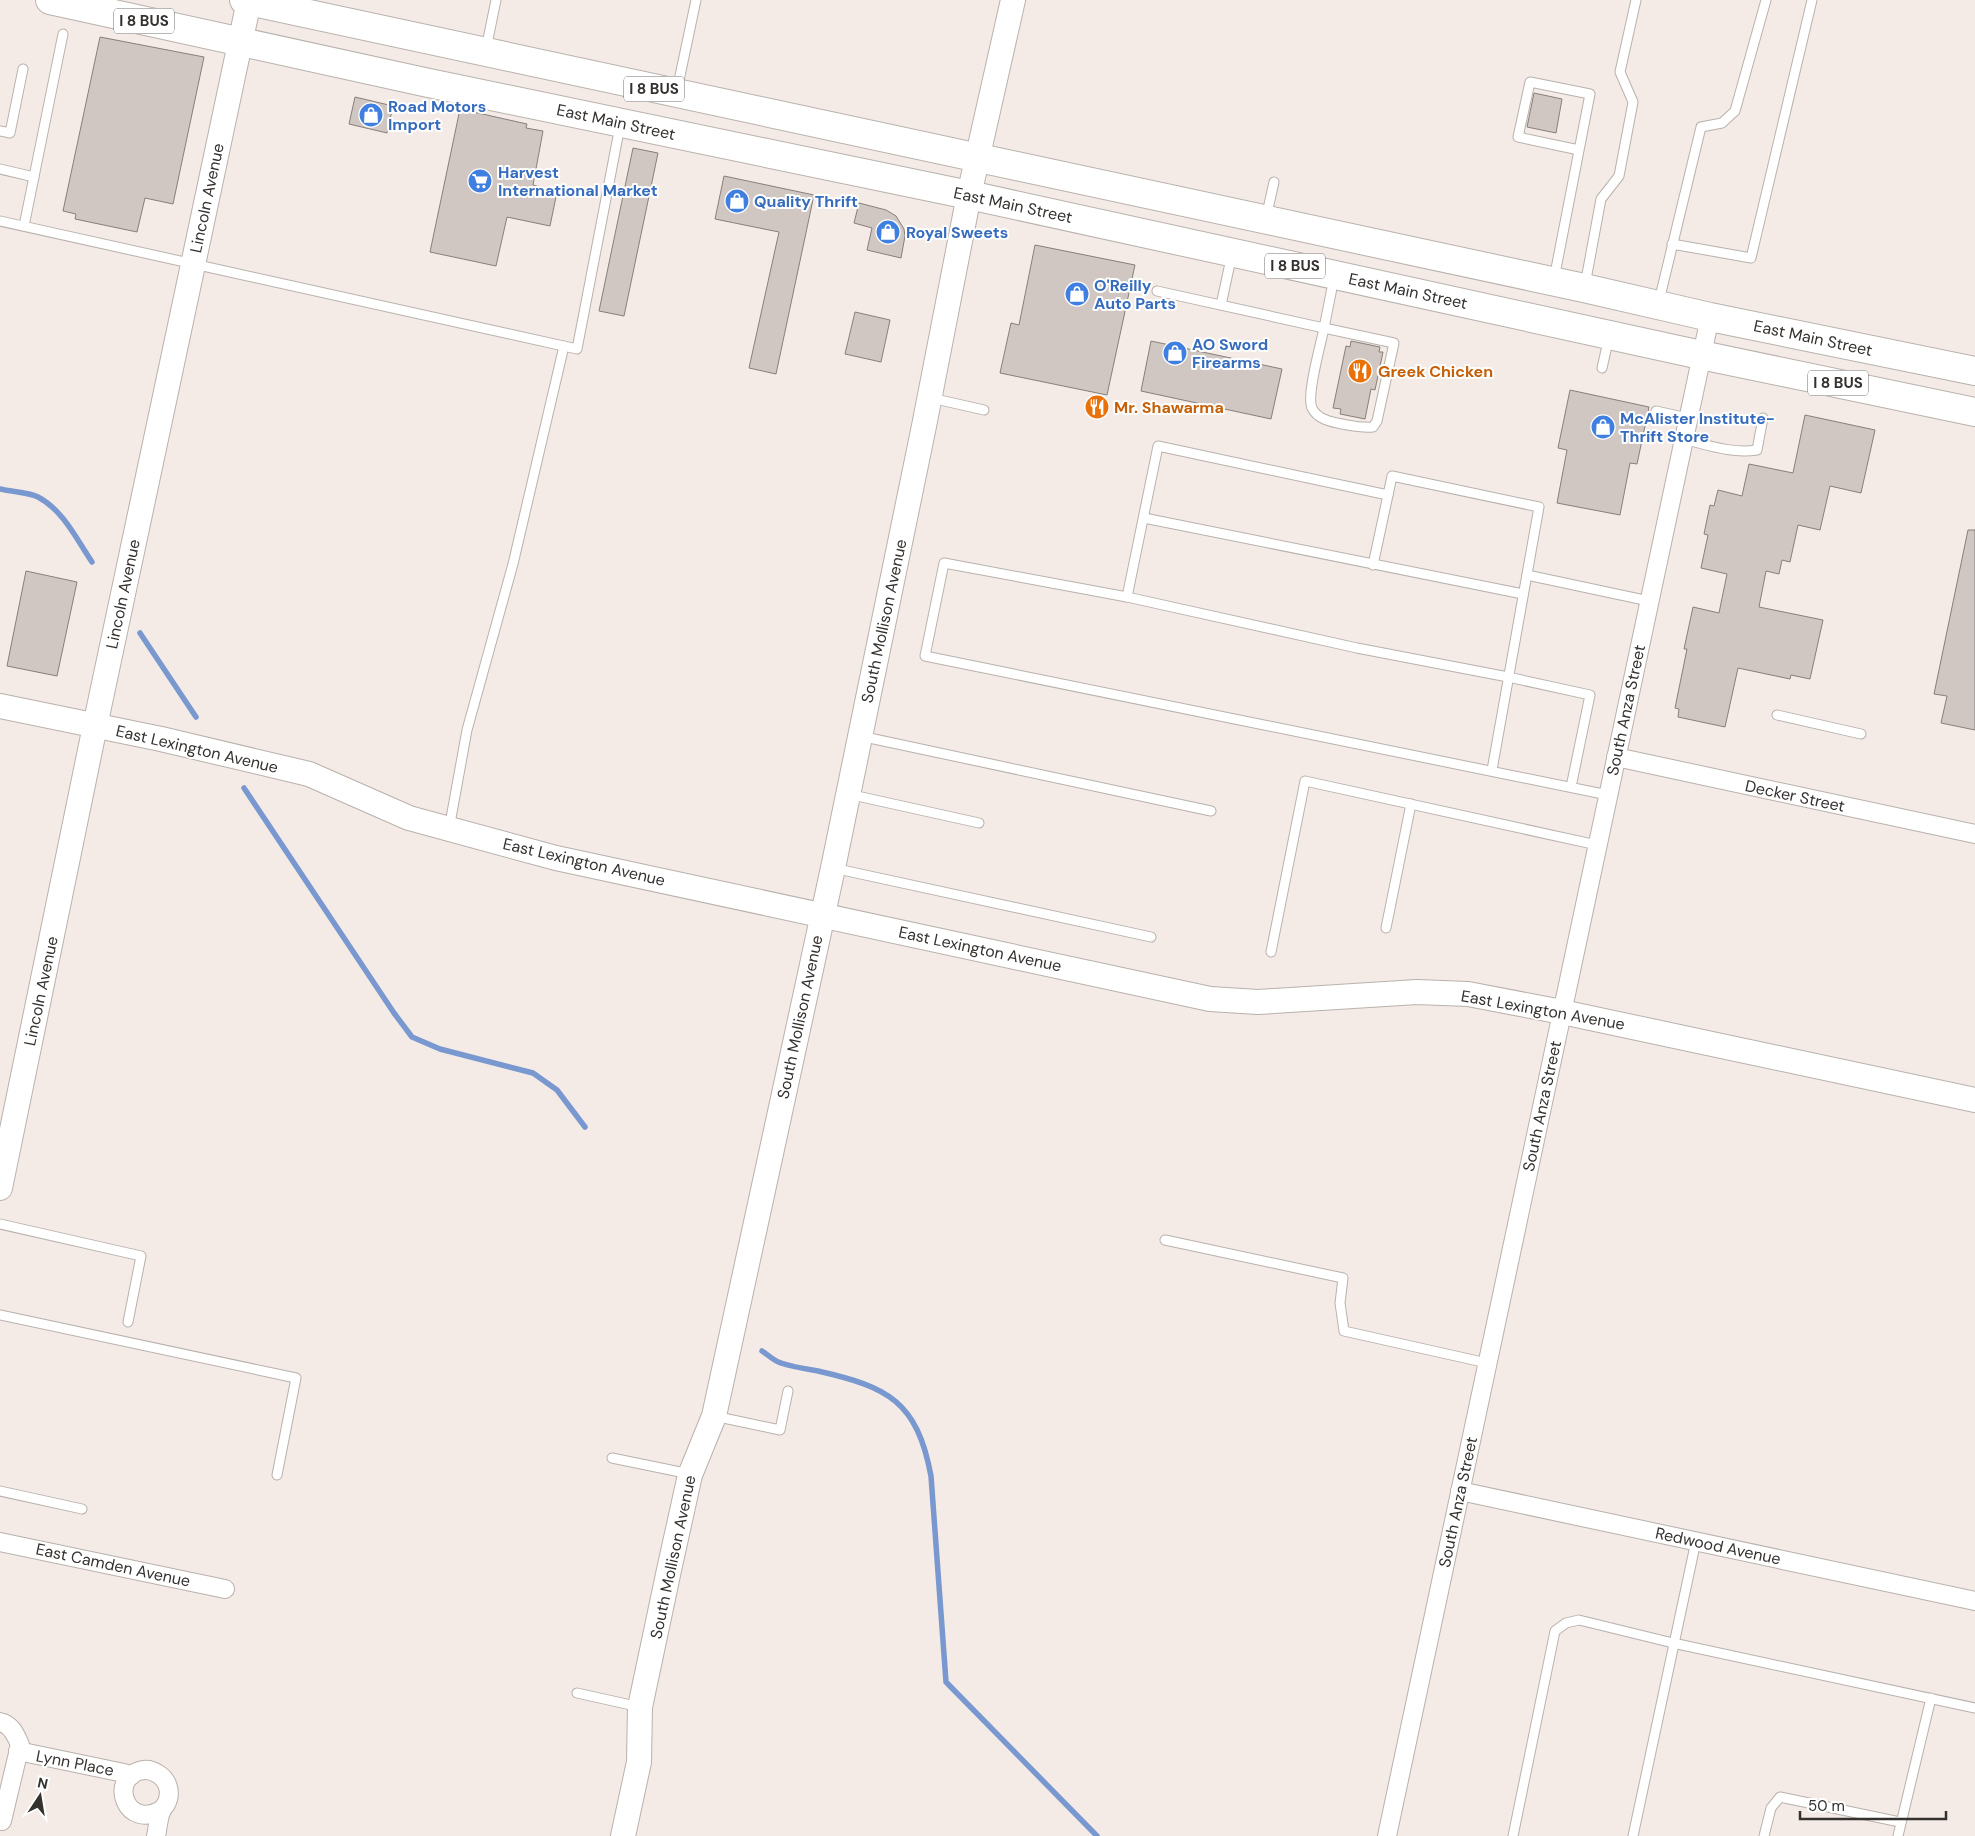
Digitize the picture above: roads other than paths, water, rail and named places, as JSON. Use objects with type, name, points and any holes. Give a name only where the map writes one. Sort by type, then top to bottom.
[{"type":"main road","name":"East Main Street","points":[[50,0],[476,93],[969,195],[1701,355],[1975,412]]},
{"type":"main road","name":"East Main Street","points":[[247,0],[1553,281],[1710,317],[1975,371]]},
{"type":"main road","points":[[476,93],[485,52]]},
{"type":"street","name":"Lincoln Avenue","points":[[0,1188],[5,1136],[194,263],[247,0]]},
{"type":"street","name":"South Mollison Avenue","points":[[623,1836],[639,1762],[640,1707],[690,1475],[714,1416],[833,868],[930,398],[969,195],[1013,0]]},
{"type":"street","name":"South Anza Street","points":[[1387,1836],[1710,317]]},
{"type":"street","name":"East Lexington Avenue","points":[[0,706],[161,739],[309,774],[409,818],[556,858],[823,914],[1210,999],[1258,1002],[1425,993],[1468,994],[1562,1012],[1975,1100]]},
{"type":"street","name":"Decker Street","points":[[1616,757],[1975,834]]},
{"type":"street","name":"Redwood Avenue","points":[[1460,1491],[1975,1601]]},
{"type":"street","name":"East Camden Avenue","points":[[0,1542],[225,1589]]},
{"type":"street","name":"Lynn Place","points":[[0,1722],[5,1723],[15,1734],[20,1745],[2,1821]]},
{"type":"street","name":"Lynn Place","points":[[18,1751],[124,1772],[131,1776]]},
{"type":"street","name":"Lynn Place","points":[[148,1770],[156,1772],[163,1778],[168,1786],[169,1794],[167,1803],[161,1810],[145,1816],[129,1808],[124,1800],[123,1791],[131,1776],[139,1771],[148,1770]]},
{"type":"street","name":"Lynn Place","points":[[156,1836],[161,1810]]},
{"type":"lane","points":[[485,52],[496,0]]},
{"type":"lane","points":[[676,93],[696,0]]},
{"type":"lane","points":[[1584,288],[1601,199],[1619,176],[1633,102],[1620,72],[1636,0]]},
{"type":"lane","points":[[1659,304],[1701,127],[1722,122],[1735,111],[1766,0]]},
{"type":"lane","points":[[1672,244],[1751,258],[1812,0]]},
{"type":"lane","points":[[24,226],[63,34]]},
{"type":"lane","points":[[0,131],[10,133],[23,69]]},
{"type":"lane","points":[[1553,281],[1579,150],[1590,94],[1530,82],[1518,138],[1579,150]]},
{"type":"lane","points":[[0,221],[577,349],[621,123]]},
{"type":"lane","points":[[0,169],[34,177]]},
{"type":"lane","points":[[1265,219],[1274,182]]},
{"type":"lane","points":[[1221,305],[1232,252]]},
{"type":"lane","points":[[1157,291],[1324,328],[1394,343],[1377,421],[1372,427],[1363,428],[1331,422],[1319,416],[1312,409],[1311,389],[1324,328],[1335,275]]},
{"type":"lane","points":[[1602,368],[1610,334]]},
{"type":"lane","points":[[449,829],[467,730],[513,564],[564,346]]},
{"type":"lane","points":[[930,398],[984,410]]},
{"type":"lane","points":[[1656,411],[1688,418]]},
{"type":"lane","points":[[1683,439],[1732,451],[1745,452],[1757,450],[1763,418]]},
{"type":"lane","points":[[1127,597],[1158,446],[1388,495]]},
{"type":"lane","points":[[1373,564],[1392,476],[1539,507],[1492,770]]},
{"type":"lane","points":[[1144,518],[1523,594]]},
{"type":"lane","points":[[1572,787],[1590,695],[1357,648],[1127,597],[944,564],[925,656],[1492,770],[1572,787],[1608,794]]},
{"type":"lane","points":[[1527,575],[1649,602]]},
{"type":"lane","points":[[1777,715],[1861,734]]},
{"type":"lane","points":[[860,736],[1211,810]]},
{"type":"lane","points":[[1271,952],[1305,781],[1597,844]]},
{"type":"lane","points":[[848,794],[979,823]]},
{"type":"lane","points":[[1386,928],[1411,804]]},
{"type":"lane","points":[[833,868],[1151,937]]},
{"type":"lane","points":[[0,1224],[141,1256],[128,1322]]},
{"type":"lane","points":[[1165,1240],[1343,1278],[1340,1303],[1344,1331],[1488,1363]]},
{"type":"lane","points":[[0,1315],[296,1378],[278,1475]]},
{"type":"lane","points":[[714,1416],[780,1430],[788,1391]]},
{"type":"lane","points":[[612,1458],[690,1475]]},
{"type":"lane","points":[[0,1491],[82,1508]]},
{"type":"lane","points":[[1633,1836],[1696,1541]]},
{"type":"lane","points":[[1513,1836],[1555,1631],[1566,1623],[1579,1620],[1673,1643],[1975,1708]]},
{"type":"lane","points":[[577,1693],[640,1707]]},
{"type":"lane","points":[[1898,1836],[1931,1698]]},
{"type":"lane","points":[[1764,1836],[1771,1808],[1780,1797],[1900,1822]]},
{"type":"waterway","points":[[0,489],[34,495],[47,503],[69,526],[92,562]]},
{"type":"waterway","points":[[140,633],[196,717]]},
{"type":"waterway","points":[[244,788],[412,1037],[440,1049],[533,1073],[557,1090],[585,1127]]},
{"type":"waterway","points":[[762,1351],[781,1363],[842,1377],[881,1391],[896,1401],[908,1414],[925,1451],[931,1476],[946,1682],[1097,1836]]},
{"type":"place","name":"Road Motors Import","points":[[371,115]]},
{"type":"place","name":"Harvest International Market","points":[[480,181]]},
{"type":"place","name":"Quality Thrift","points":[[737,201]]},
{"type":"place","name":"Royal Sweets","points":[[888,232]]},
{"type":"place","name":"O'Reilly Auto Parts","points":[[1077,294]]},
{"type":"place","name":"AO Sword Firearms","points":[[1175,353]]},
{"type":"place","name":"Greek Chicken","points":[[1360,371]]},
{"type":"place","name":"Mr. Shawarma","points":[[1097,407]]},
{"type":"place","name":"McAlister Institute- Thrift Store","points":[[1603,427]]}]
